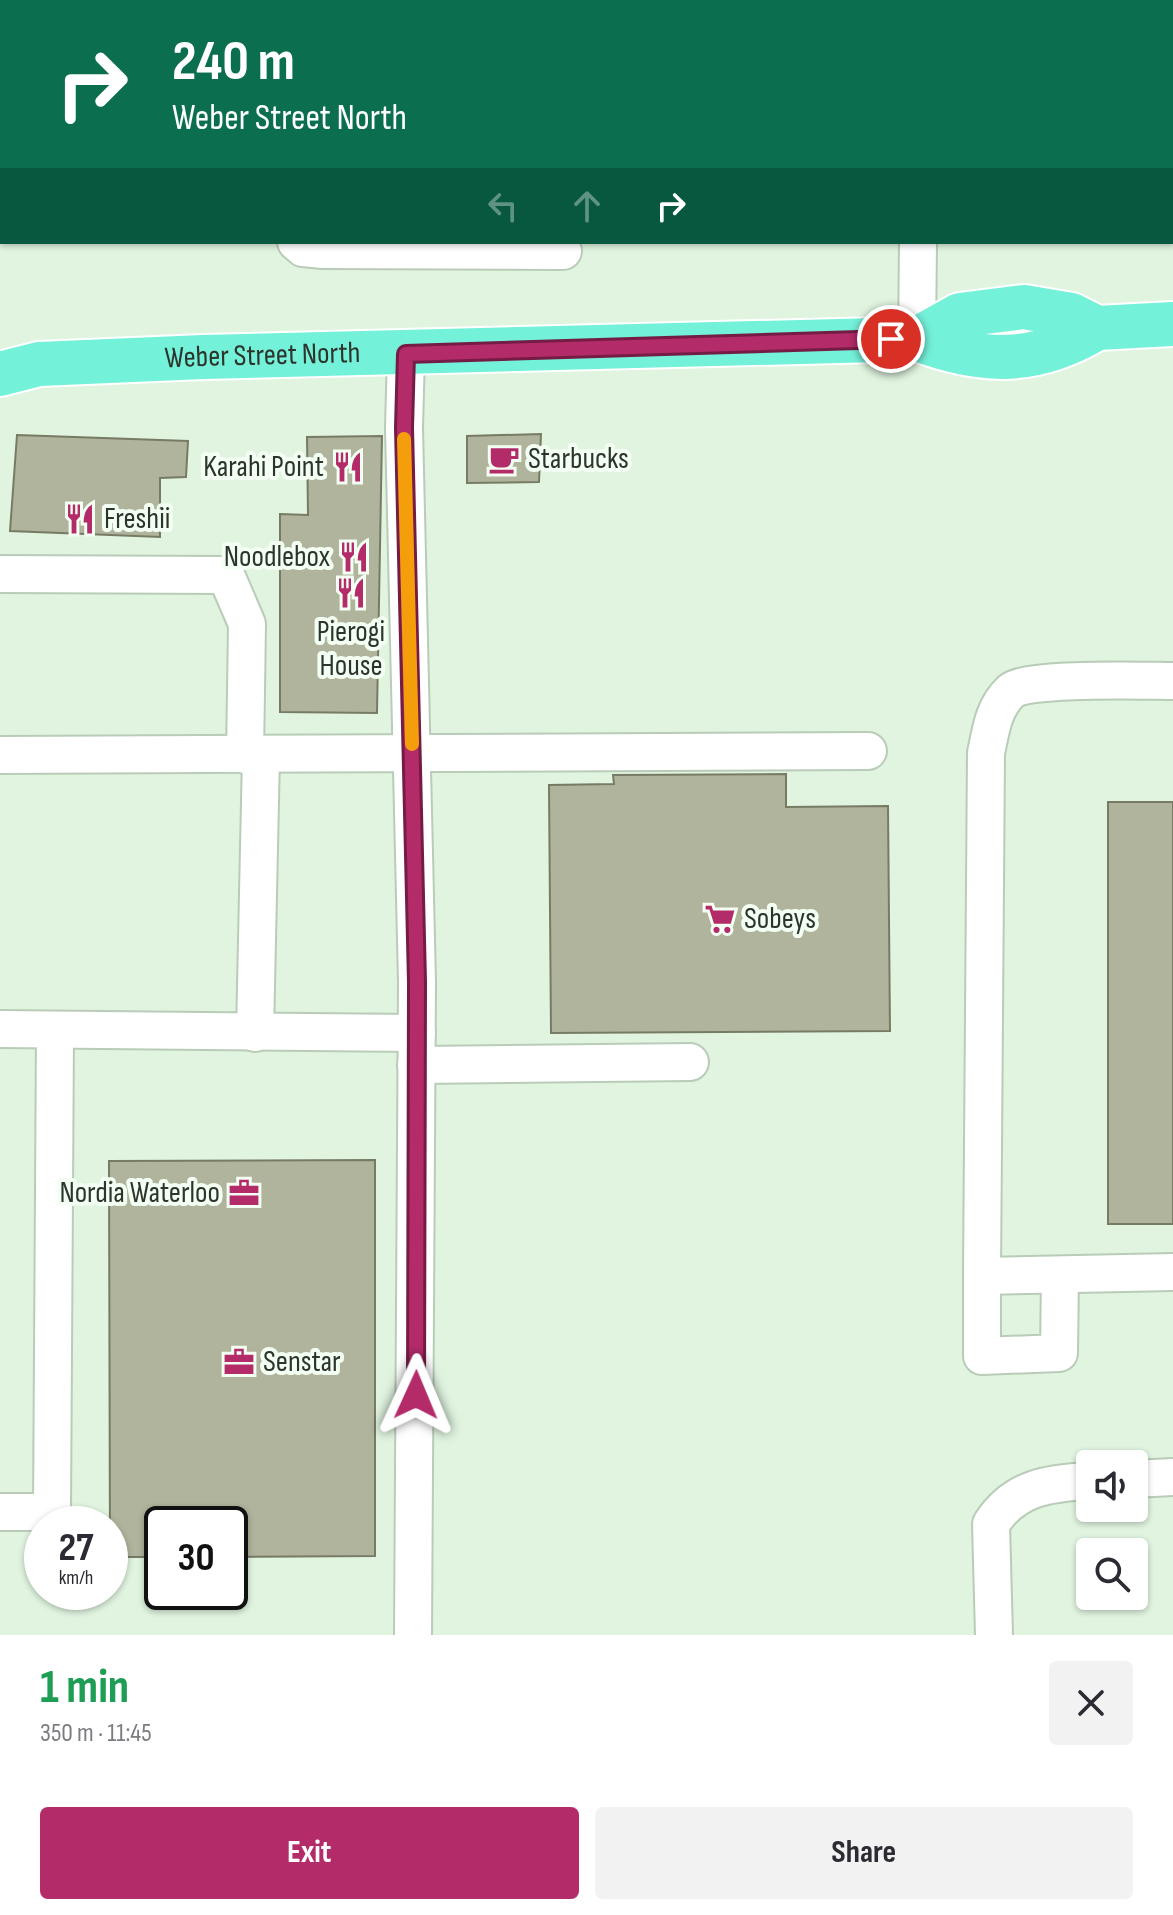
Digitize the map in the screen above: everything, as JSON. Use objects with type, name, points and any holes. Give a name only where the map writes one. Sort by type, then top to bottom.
[{"type":"main road","name":"Weber Street North","points":[[13,365],[917,339],[962,353],[1018,356],[1065,347],[1097,328],[1173,324]]},
{"type":"street","points":[[298,244],[303,248],[323,250],[563,251]]},
{"type":"street","points":[[917,339],[918,244]]},
{"type":"street","points":[[406,354],[404,428],[416,1049],[413,1635]]},
{"type":"street","points":[[0,574],[226,575],[247,624],[253,755],[255,1033]]},
{"type":"street","points":[[1060,1275],[1059,1353],[982,1356],[986,753],[996,708],[1014,688],[1045,683],[1173,681]]},
{"type":"street","points":[[0,755],[868,751]]},
{"type":"street","points":[[0,1029],[255,1033],[416,1049],[690,1062]]},
{"type":"street","points":[[0,1512],[52,1512],[55,1032]]},
{"type":"street","points":[[982,1276],[1173,1272]]},
{"type":"street","points":[[1148,1478],[1173,1477]]},
{"type":"street","points":[[994,1635],[991,1524],[1000,1510],[1020,1493],[1053,1483],[1076,1482]]},
{"type":"building","name":"Starbucks","points":[[541,434],[539,482],[467,483],[467,436]]},
{"type":"building","points":[[17,435],[188,441],[186,477],[160,478],[160,537],[10,531]]},
{"type":"building","points":[[382,436],[377,713],[280,712],[280,514],[308,515],[307,437]]},
{"type":"building","name":"Sobeys","points":[[786,774],[786,807],[888,806],[890,1031],[551,1033],[549,785],[614,784],[613,775]]},
{"type":"building","points":[[1108,802],[1173,802],[1173,1224],[1108,1224]]},
{"type":"building","points":[[375,1160],[375,1556],[248,1557],[248,1506],[144,1506],[144,1557],[128,1557],[128,1506],[110,1506],[109,1161]]},
{"type":"slow traffic","points":[[404,439],[412,744]]},
{"type":"place","name":"Starbucks","points":[[504,459]]},
{"type":"place","name":"Karahi Point","points":[[348,467]]},
{"type":"place","name":"Freshii","points":[[80,519]]},
{"type":"place","name":"Noodlebox","points":[[354,557]]},
{"type":"place","name":"Pierogi House","points":[[351,593]]},
{"type":"place","name":"Sobeys","points":[[720,919]]},
{"type":"place","name":"Nordia Waterloo","points":[[244,1193]]},
{"type":"place","name":"Senstar","points":[[239,1362]]},
{"type":"route","points":[[416,1395],[417,982],[404,428],[406,354],[891,339]]}]
